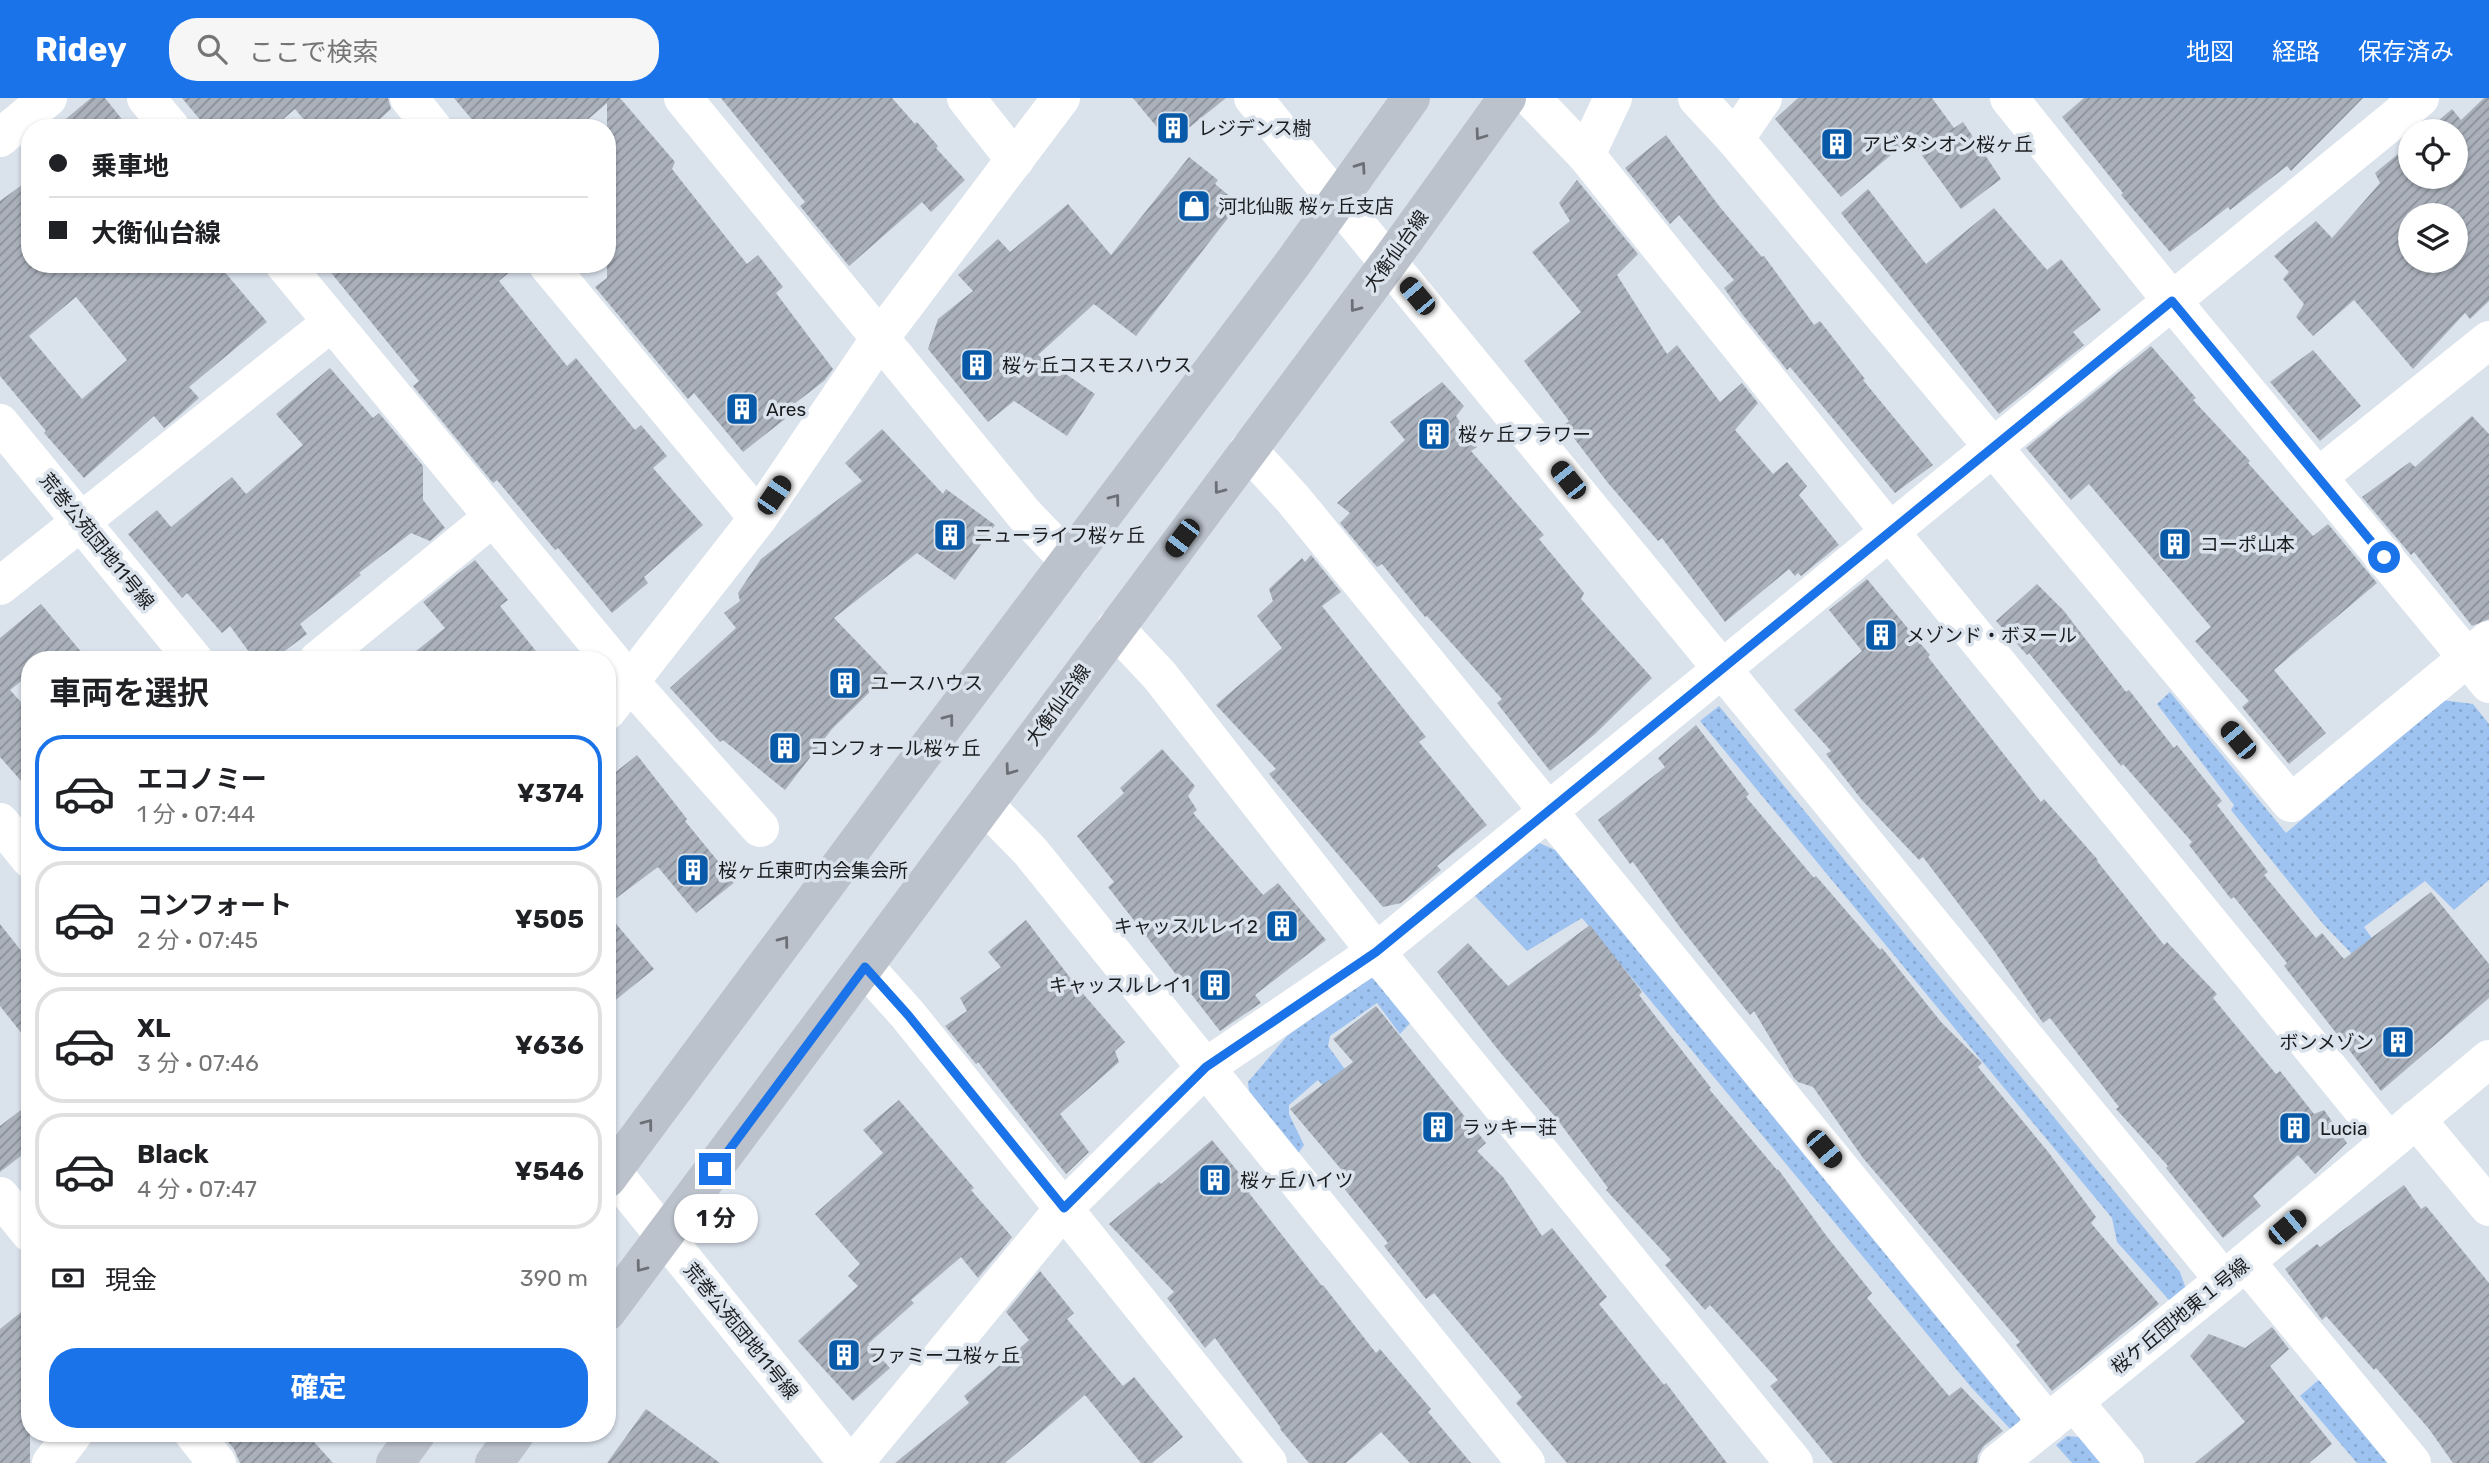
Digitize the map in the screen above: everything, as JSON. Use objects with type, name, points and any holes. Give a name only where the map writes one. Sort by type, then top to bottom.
[{"type":"main road","points":[[616,1163],[1339,200],[1412,98]]},
{"type":"main road","name":"大衡仙台線","points":[[616,1300],[1389,262],[1507,98]]},
{"type":"main road","points":[[395,1463],[410,1442]]},
{"type":"main road","points":[[494,1463],[509,1442]]},
{"type":"street","points":[[23,119],[48,98]]},
{"type":"street","points":[[146,98],[164,119]]},
{"type":"street","points":[[409,98],[426,119]]},
{"type":"street","points":[[683,98],[1024,514],[1069,561]]},
{"type":"street","points":[[966,98],[1015,160]]},
{"type":"street","points":[[760,828],[618,696],[758,518],[880,338],[1061,98]]},
{"type":"street","points":[[1253,98],[1723,669],[2235,1271],[2413,1463]]},
{"type":"street","points":[[1531,98],[1586,155],[1890,532],[2402,1130],[2489,1207]]},
{"type":"street","points":[[1586,155],[1613,98]]},
{"type":"street","points":[[1697,98],[1735,139],[2291,803],[2482,661],[2318,477],[2172,301],[2024,103]]},
{"type":"street","points":[[1735,139],[1763,98]]},
{"type":"street","points":[[854,1463],[1064,1208],[1206,1067],[1376,952],[2420,98]]},
{"type":"street","points":[[0,138],[21,120]]},
{"type":"street","points":[[291,273],[493,517],[587,651]]},
{"type":"street","points":[[554,273],[758,518]]},
{"type":"street","points":[[0,586],[332,322]]},
{"type":"street","points":[[2318,477],[2489,340]]},
{"type":"street","name":"荒巻公苑団地11号線","points":[[0,422],[187,651]]},
{"type":"street","points":[[1248,450],[1293,499],[1548,812],[2061,1412],[2125,1463]]},
{"type":"street","points":[[329,651],[493,517]]},
{"type":"street","points":[[1115,628],[1160,676],[1376,952],[1794,1463]]},
{"type":"street","points":[[985,805],[1030,850],[1526,1463]]},
{"type":"street","points":[[0,822],[21,848]]},
{"type":"street","points":[[865,967],[908,1015],[1064,1208],[1253,1458]]},
{"type":"street","name":"桜ケ丘団地東１号線","points":[[1998,1463],[2235,1271],[2402,1130],[2480,1078]]},
{"type":"street","name":"荒巻公苑団地11号線","points":[[616,1180],[848,1463]]},
{"type":"street","points":[[0,1196],[21,1222]]},
{"type":"street","points":[[51,1463],[67,1442]]},
{"type":"street","points":[[200,1442],[217,1463]]},
{"type":"shaded area","points":[[2170,692],[2286,833],[2442,700],[2473,704],[2489,724],[2489,880],[2454,910],[2425,881],[2364,927],[2399,976],[2352,954],[2323,924],[2231,810],[2234,805],[2157,704]]},
{"type":"shaded area","points":[[1719,706],[2180,1272],[2186,1289],[2170,1301],[2117,1242],[2112,1218],[1700,721]]},
{"type":"shaded area","points":[[1539,843],[1560,852],[2023,1416],[2012,1431],[1971,1387],[1582,918],[1527,951],[1475,896]]},
{"type":"shaded area","points":[[1369,977],[1383,983],[1413,1020],[1400,1034],[1377,1003],[1330,1036],[1328,1046],[1378,1115],[1360,1128],[1318,1080],[1289,1105],[1289,1114],[1304,1145],[1297,1155],[1250,1100],[1248,1082],[1287,1036]]},
{"type":"shaded area","points":[[2323,1376],[2394,1463],[2357,1463],[2300,1396]]},
{"type":"shaded area","points":[[2067,1436],[2089,1438],[2111,1463],[2072,1463],[2056,1445]]},
{"type":"building","points":[[91,98],[105,98],[122,119],[66,119]]},
{"type":"building","points":[[182,98],[388,98],[391,109],[380,119],[303,119],[295,109],[283,119],[200,119]]},
{"type":"building","points":[[454,98],[620,98],[675,162],[672,169],[747,264],[758,255],[783,287],[776,293],[833,369],[824,381],[781,414],[785,419],[743,452],[694,393],[688,399],[595,287],[607,278],[607,273],[616,273],[616,119],[607,119],[607,103],[588,119],[472,119]]},
{"type":"building","points":[[721,98],[892,98],[915,124],[917,122],[965,180],[931,212],[922,202],[849,266],[800,206],[805,202]]},
{"type":"building","name":"レジデンス樹","points":[[1133,98],[1226,98],[1170,143]]},
{"type":"building","points":[[1798,98],[1932,98],[1954,128],[1963,122],[2001,179],[1961,209],[1910,139],[1841,197],[1775,119]]},
{"type":"building","points":[[2084,98],[2363,98],[2291,171],[2287,166],[2170,252],[2121,195],[2123,193],[2062,117]]},
{"type":"building","points":[[2484,98],[2489,98],[2489,301],[2470,319],[2465,313],[2413,369],[2354,300],[2313,336],[2296,317],[2304,304],[2283,279],[2289,272],[2274,256],[2316,221],[2332,238],[2380,183],[2375,173],[2398,154],[2398,189],[2468,189],[2468,119],[2462,119]]},
{"type":"building","points":[[2452,109],[2460,119],[2440,119]]},
{"type":"building","points":[[1666,135],[1719,206],[1762,257],[1764,256],[1814,325],[1820,321],[1865,379],[1863,380],[1933,465],[1895,493],[1790,367],[1787,370],[1743,315],[1724,288],[1734,280],[1679,215],[1670,224],[1625,168]]},
{"type":"building","points":[[1189,157],[1218,180],[1215,184],[1239,204],[1136,336],[1094,304],[1038,355],[1095,394],[1067,436],[1014,401],[988,422],[928,349],[938,319],[973,291],[958,275],[998,239],[1010,252],[1068,204],[1111,255]]},
{"type":"building","points":[[1577,180],[1638,254],[1617,275],[1667,354],[1677,345],[1720,402],[1742,383],[1758,403],[1735,430],[1773,474],[1787,462],[1807,486],[1799,495],[1839,545],[1801,576],[1798,573],[1795,576],[1789,569],[1725,622],[1662,538],[1658,541],[1608,483],[1564,425],[1569,421],[1524,361],[1581,312],[1532,252],[1570,221],[1559,203]]},
{"type":"building","points":[[21,186],[21,273],[226,273],[267,322],[189,387],[199,398],[180,415],[164,428],[154,416],[84,478],[44,433],[46,431],[0,376],[0,201]],"holes":[[[76,297],[127,360],[82,399],[29,336]]]},
{"type":"building","points":[[1868,189],[1926,264],[1994,208],[2047,270],[2061,259],[2101,310],[2073,332],[2084,345],[1999,414],[1841,213]]},
{"type":"building","points":[[331,273],[508,273],[499,281],[567,366],[576,358],[635,430],[641,425],[667,456],[653,468],[703,525],[644,577],[648,583],[612,613],[497,480],[493,483],[413,386],[419,381]]},
{"type":"building","points":[[2151,346],[2196,398],[2193,400],[2250,461],[2248,463],[2313,536],[2328,524],[2377,583],[2274,670],[2326,733],[2289,764],[2242,707],[2249,701],[2195,641],[2211,627],[2089,484],[2071,500],[2026,448]]},
{"type":"building","points":[[2313,350],[2361,406],[2320,441],[2270,382]]},
{"type":"building","points":[[330,368],[373,418],[379,413],[423,466],[423,500],[445,528],[430,541],[411,533],[300,624],[307,634],[285,651],[248,651],[230,626],[222,633],[187,593],[182,598],[128,534],[157,510],[171,527],[232,477],[246,494],[303,445],[276,414]]},
{"type":"building","points":[[1442,382],[1464,406],[1456,416],[1477,447],[1471,451],[1544,535],[1539,539],[1584,593],[1581,599],[1652,678],[1595,734],[1550,771],[1497,703],[1502,699],[1427,616],[1425,617],[1382,564],[1377,567],[1340,523],[1350,513],[1337,503],[1405,440],[1390,422]]},
{"type":"building","points":[[2472,416],[2489,434],[2489,619],[2472,626],[2414,552],[2411,555],[2362,497],[2410,462],[2415,467]]},
{"type":"building","points":[[882,429],[943,494],[946,489],[995,525],[955,580],[917,553],[834,618],[888,674],[832,729],[785,790],[723,740],[720,742],[670,688],[736,628],[724,613],[740,601],[738,593],[761,559],[862,481],[845,463]]},
{"type":"building","points":[[1311,555],[1341,592],[1322,606],[1426,737],[1419,742],[1487,825],[1437,866],[1441,870],[1401,903],[1383,907],[1269,774],[1276,769],[1216,705],[1282,648],[1257,616],[1273,601],[1269,589],[1302,558],[1305,562]]},
{"type":"building","points":[[475,560],[508,600],[500,606],[536,651],[416,651],[445,628],[423,602]]},
{"type":"building","points":[[1867,579],[1930,655],[1928,657],[2041,802],[2044,799],[2098,860],[2164,945],[2167,942],[2217,994],[2213,998],[2276,1074],[2280,1071],[2314,1114],[2324,1110],[2347,1143],[2315,1174],[2298,1155],[2253,1196],[2261,1206],[2223,1238],[2166,1168],[2168,1166],[2116,1109],[2119,1107],[2050,1018],[2043,1023],[1992,948],[1923,857],[1919,860],[1861,799],[1826,754],[1831,751],[1794,710],[1862,651],[1829,610]]},
{"type":"building","points":[[2037,584],[2064,611],[2126,692],[2129,690],[2174,748],[2177,745],[2222,801],[2217,805],[2268,872],[2264,875],[2316,938],[2322,933],[2344,959],[2431,892],[2489,964],[2489,998],[2381,1091],[2284,966],[2287,963],[2234,897],[2231,899],[2189,845],[2192,842],[2123,764],[2121,766],[2029,653],[2027,655],[1996,621]]},
{"type":"building","points":[[41,604],[80,651],[21,651],[21,681],[10,690],[21,702],[21,781],[0,757],[0,638]]},
{"type":"building","points":[[1696,725],[1749,794],[1746,797],[1814,878],[1816,876],[1880,950],[1882,948],[1941,1022],[1982,1063],[1978,1067],[2049,1153],[2096,1217],[2091,1223],[2159,1304],[2052,1391],[2016,1345],[2020,1342],[1863,1158],[1813,1087],[1794,1078],[1754,1011],[1750,1015],[1598,820],[1665,767],[1658,758]]},
{"type":"building","points":[[1162,749],[1195,786],[1188,796],[1197,810],[1193,813],[1263,895],[1278,883],[1326,940],[1255,995],[1261,1003],[1220,1031],[1108,887],[1114,882],[1077,836],[1124,793],[1120,788]]},
{"type":"building","points":[[637,755],[687,819],[685,821],[735,882],[696,913],[658,867],[616,898],[616,772]]},
{"type":"building","points":[[1026,920],[1078,988],[1125,1042],[1115,1051],[1119,1062],[1060,1114],[1089,1152],[1066,1174],[978,1062],[976,1064],[945,1026],[967,1011],[960,998],[1001,967],[988,952]]},
{"type":"building","points":[[0,924],[21,951],[21,1033],[0,1006]]},
{"type":"building","points":[[616,924],[654,969],[616,1000]]},
{"type":"building","points":[[1590,925],[1642,992],[1639,995],[1711,1088],[1709,1089],[1778,1169],[1872,1293],[1867,1298],[1949,1396],[1961,1387],[2003,1431],[1984,1446],[1978,1455],[1977,1463],[1833,1463],[1770,1386],[1778,1380],[1710,1305],[1705,1310],[1665,1265],[1671,1260],[1606,1190],[1608,1188],[1557,1119],[1437,972],[1468,943],[1508,986]]},
{"type":"building","points":[[1376,1006],[1486,1143],[1477,1151],[1503,1177],[1542,1236],[1552,1228],[1607,1297],[1599,1304],[1664,1385],[1666,1383],[1727,1463],[1567,1463],[1516,1403],[1522,1397],[1434,1293],[1426,1299],[1384,1246],[1388,1243],[1338,1181],[1346,1175],[1290,1109],[1353,1062],[1333,1039]]},
{"type":"building","points":[[899,1100],[1012,1237],[978,1278],[961,1257],[911,1300],[914,1303],[868,1344],[890,1368],[853,1401],[798,1341],[858,1286],[848,1276],[860,1264],[815,1214],[883,1153],[863,1130]]},
{"type":"building","points":[[21,1110],[21,1156],[0,1172],[0,1126]]},
{"type":"building","points":[[1212,1140],[1253,1190],[1249,1193],[1322,1286],[1376,1353],[1380,1349],[1431,1409],[1428,1412],[1471,1463],[1410,1463],[1381,1432],[1346,1463],[1309,1463],[1280,1429],[1215,1338],[1205,1348],[1167,1298],[1174,1292],[1109,1224]]},
{"type":"building","points":[[2404,1185],[2421,1209],[2426,1206],[2489,1283],[2489,1463],[2453,1463],[2429,1429],[2376,1368],[2374,1370],[2326,1316],[2322,1320],[2285,1269],[2317,1244],[2320,1247]]},
{"type":"building","points":[[1040,1271],[1074,1313],[1067,1319],[1123,1386],[1134,1377],[1183,1437],[1152,1463],[1141,1463],[1085,1395],[1005,1463],[895,1463],[969,1403],[964,1396],[1029,1340],[1006,1312]]},
{"type":"building","points":[[21,1312],[21,1442],[30,1442],[30,1463],[0,1463],[0,1329]]},
{"type":"building","points":[[2272,1327],[2289,1349],[2270,1366],[2332,1444],[2309,1463],[2195,1463],[2245,1422],[2190,1356],[2209,1334],[2245,1348]]},
{"type":"building","points":[[646,1409],[720,1463],[607,1463]]},
{"type":"building","points":[[228,1442],[314,1442],[333,1463],[240,1463]]},
{"type":"place","name":"レジデンス樹","points":[[1173,128]]},
{"type":"place","name":"アビタシオン桜ヶ丘","points":[[1837,144]]},
{"type":"place","name":"河北仙販 桜ヶ丘支店","points":[[1194,206]]},
{"type":"place","name":"桜ヶ丘コスモスハウス","points":[[977,365]]},
{"type":"place","name":"Ares","points":[[742,409]]},
{"type":"place","name":"桜ヶ丘フラワー","points":[[1434,434]]},
{"type":"place","name":"ニューライフ桜ヶ丘","points":[[950,535]]},
{"type":"place","name":"コーポ山本","points":[[2175,544]]},
{"type":"place","name":"メゾンド・ボヌール","points":[[1881,635]]},
{"type":"place","name":"ユースハウス","points":[[845,683]]},
{"type":"place","name":"コンフォール桜ヶ丘","points":[[785,748]]},
{"type":"place","name":"桜ヶ丘東町内会集会所","points":[[693,870]]},
{"type":"place","name":"キャッスルレイ2","points":[[1282,926]]},
{"type":"place","name":"キャッスルレイ1","points":[[1215,985]]},
{"type":"place","name":"ボンメゾン","points":[[2398,1042]]},
{"type":"place","name":"ラッキー荘","points":[[1438,1127]]},
{"type":"place","name":"Lucia","points":[[2295,1128]]},
{"type":"place","name":"桜ヶ丘ハイツ","points":[[1215,1180]]},
{"type":"place","name":"ファミーユ桜ヶ丘","points":[[844,1355]]},
{"type":"route","points":[[715,1169],[865,967],[908,1015],[1064,1208],[1206,1067],[1376,952],[2172,301],[2384,557]]}]
